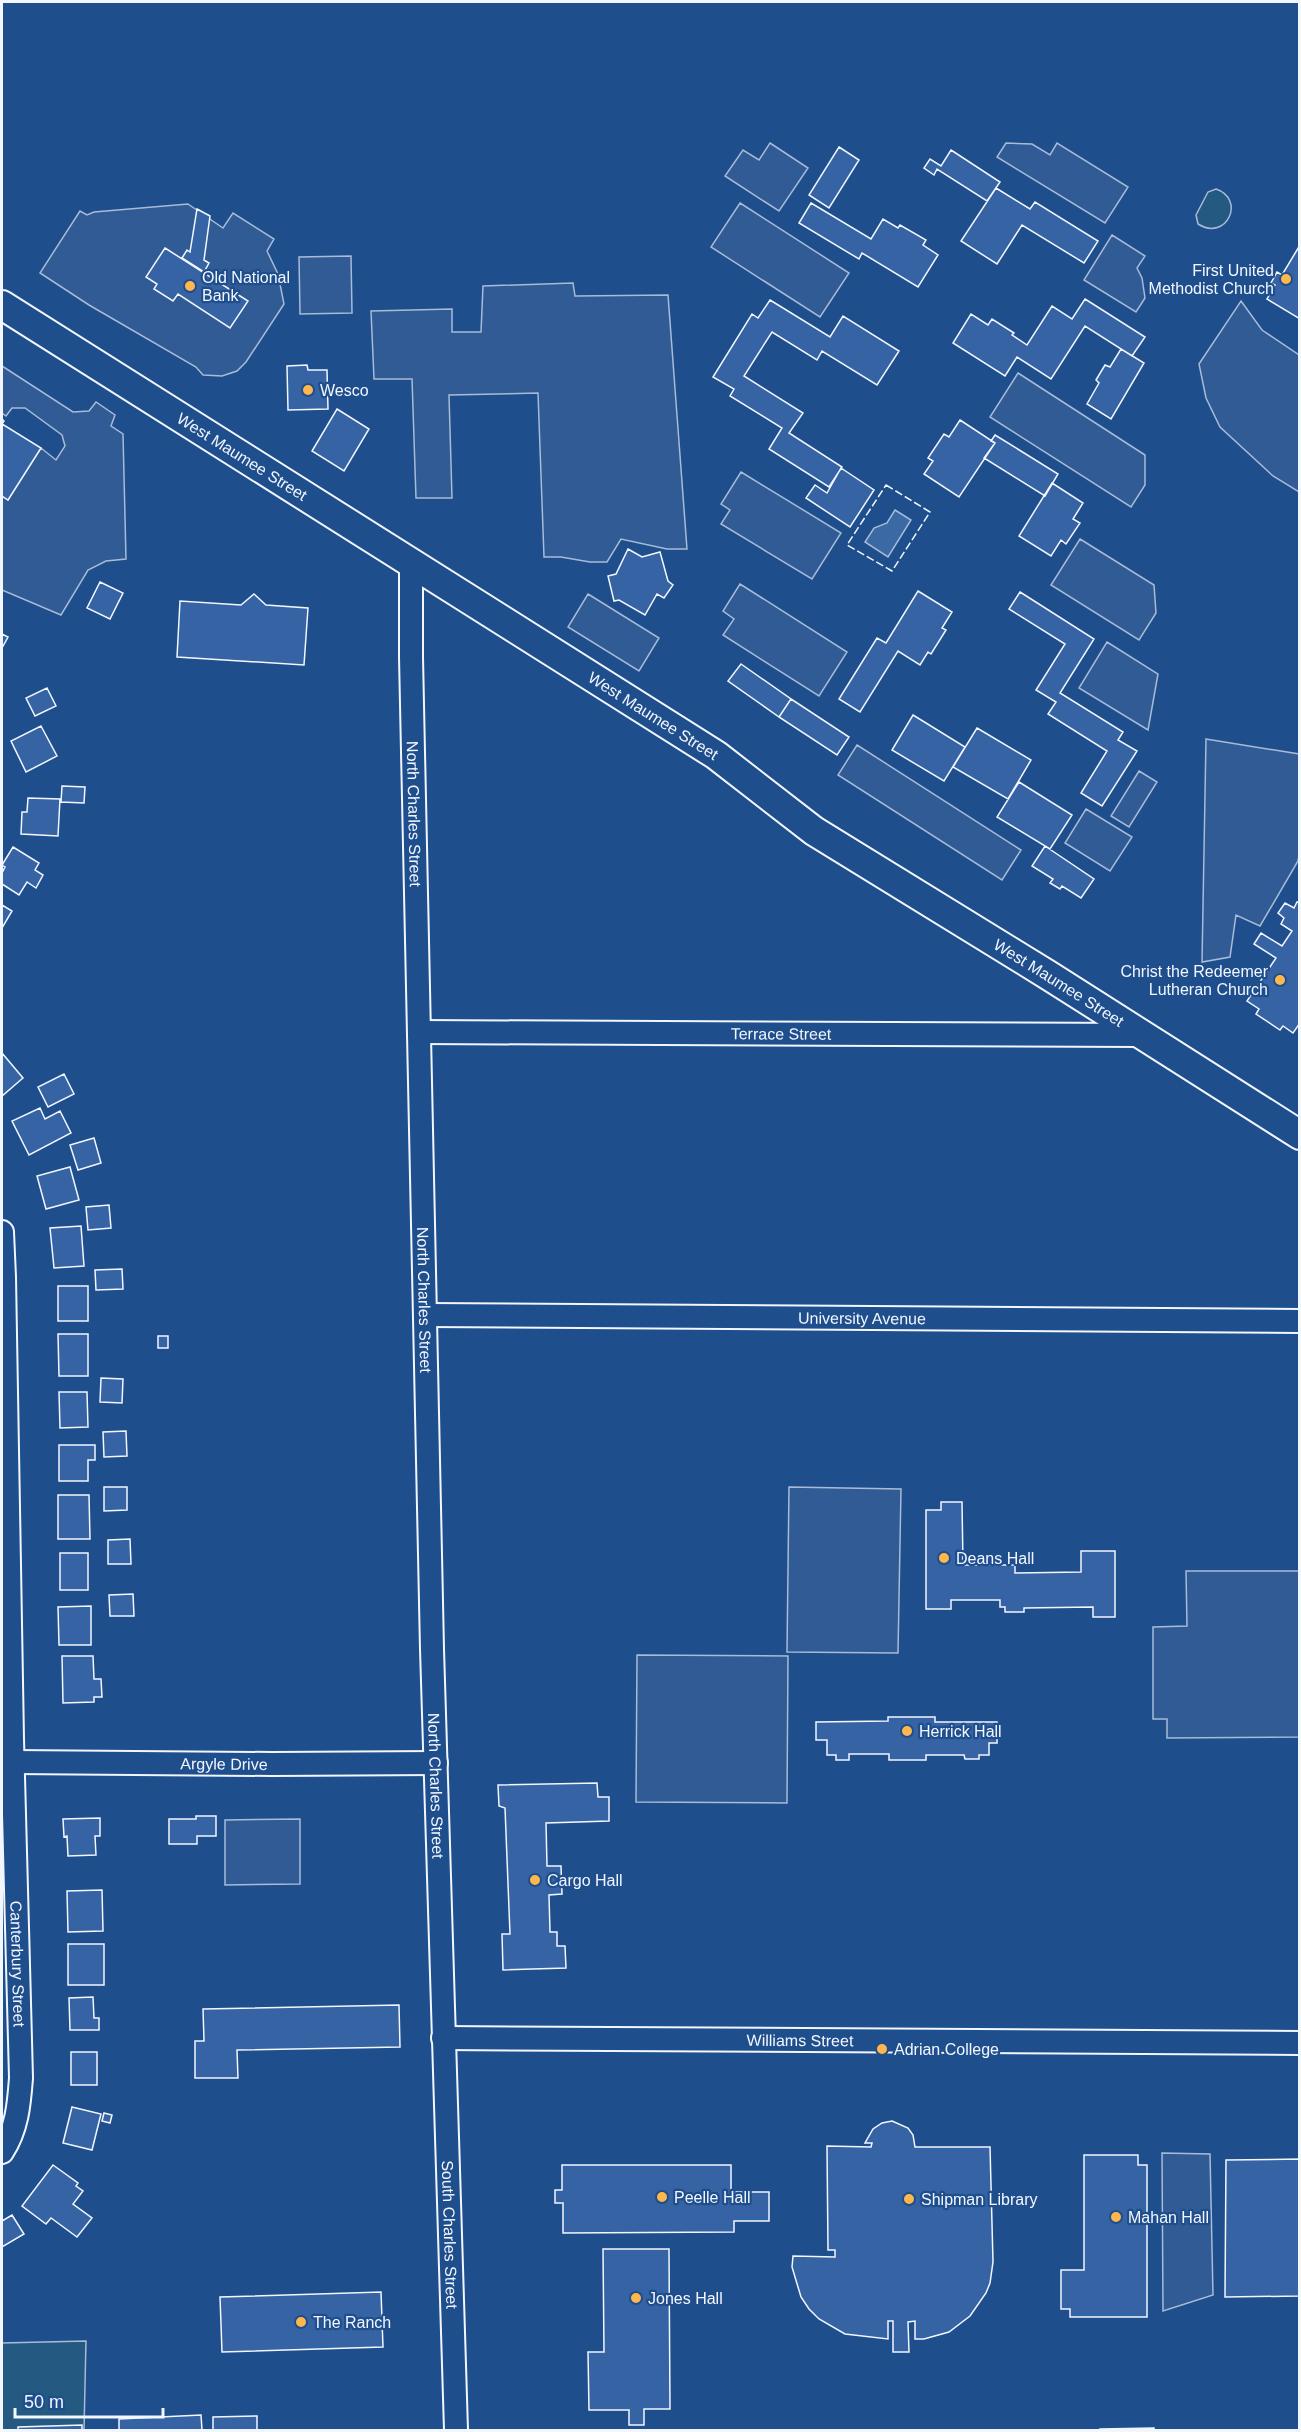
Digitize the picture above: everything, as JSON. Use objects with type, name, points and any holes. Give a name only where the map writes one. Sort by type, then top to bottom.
[{"type":"main road","name":"West Maumee Street","points":[[2,305],[716,755],[814,831],[1143,1035],[1299,1135]]},
{"type":"street","name":"North Charles Street","points":[[411,564],[418,1032],[443,2038]]},
{"type":"street","name":"Terrace Street","points":[[418,1032],[1143,1035]]},
{"type":"street","name":"Canterbury Street","points":[[2,1232],[5,1289],[12,1762],[21,2078],[17,2118],[12,2136],[2,2152]]},
{"type":"street","name":"University Avenue","points":[[426,1315],[1299,1321]]},
{"type":"street","name":"Argyle Drive","points":[[12,1762],[436,1763]]},
{"type":"street","name":"Williams Street","points":[[443,2038],[1299,2043]]},
{"type":"street","name":"South Charles Street","points":[[443,2038],[456,2430]]},
{"type":"shaded area","points":[[770,143],[808,168],[779,211],[725,176],[743,150],[759,160]]},
{"type":"shaded area","points":[[1006,143],[1032,144],[1050,155],[1057,143],[1128,187],[1105,223],[997,157]]},
{"type":"shaded area","points":[[1216,189],[1225,194],[1230,201],[1231,209],[1224,223],[1217,228],[1208,228],[1198,224],[1196,215],[1208,192]]},
{"type":"shaded area","points":[[740,203],[849,273],[820,317],[711,247]]},
{"type":"shaded area","points":[[188,204],[223,228],[233,213],[274,239],[267,251],[278,274],[284,304],[246,362],[237,371],[222,376],[203,375],[196,367],[89,305],[40,273],[80,211],[87,215],[94,212]]},
{"type":"shaded area","points":[[1112,235],[1145,256],[1137,268],[1142,278],[1145,298],[1136,312],[1084,280]]},
{"type":"shaded area","points":[[351,256],[352,313],[300,314],[299,257]]},
{"type":"shaded area","points":[[573,283],[575,296],[668,295],[687,549],[667,549],[621,539],[607,562],[544,557],[538,393],[449,395],[452,498],[416,498],[412,379],[374,379],[371,311],[452,309],[452,332],[481,332],[483,286]]},
{"type":"shaded area","points":[[1241,301],[1262,330],[1299,355],[1299,492],[1273,476],[1220,427],[1206,398],[1199,364]]},
{"type":"shaded area","points":[[2,366],[73,412],[89,411],[96,402],[115,415],[111,426],[123,434],[126,559],[106,561],[88,570],[61,615],[2,590],[2,496],[8,500],[41,448],[56,460],[65,446],[62,435],[25,408],[12,408],[6,416],[2,413]]},
{"type":"shaded area","points":[[1018,373],[1145,455],[1145,485],[1131,507],[990,417]]},
{"type":"shaded area","points":[[741,472],[841,533],[812,579],[721,524],[730,510],[721,504]]},
{"type":"shaded area","points":[[895,510],[911,520],[888,557],[865,542],[874,528],[887,523]]},
{"type":"shaded area","points":[[1080,539],[1154,585],[1156,613],[1139,640],[1051,585]]},
{"type":"shaded area","points":[[740,584],[847,652],[819,696],[723,635],[734,619],[723,611]]},
{"type":"shaded area","points":[[588,594],[659,638],[639,671],[568,627]]},
{"type":"shaded area","points":[[1107,642],[1158,674],[1148,730],[1079,688]]},
{"type":"shaded area","points":[[1206,739],[1299,754],[1300,849],[1298,861],[1260,926],[1236,915],[1230,957],[1202,962]]},
{"type":"shaded area","points":[[857,745],[1021,850],[1002,880],[838,775]]},
{"type":"shaded area","points":[[1139,771],[1157,782],[1129,827],[1111,816]]},
{"type":"shaded area","points":[[1086,809],[1132,837],[1110,871],[1065,843]]},
{"type":"shaded area","points":[[789,1487],[901,1489],[898,1653],[787,1652]]},
{"type":"shaded area","points":[[1186,1571],[1299,1571],[1299,1737],[1167,1738],[1167,1719],[1153,1719],[1153,1627],[1187,1626]]},
{"type":"shaded area","points":[[637,1655],[788,1656],[787,1803],[636,1802]]},
{"type":"shaded area","points":[[300,1819],[300,1884],[225,1885],[225,1820]]},
{"type":"shaded area","points":[[1162,2153],[1210,2154],[1213,2295],[1163,2311]]},
{"type":"shaded area","points":[[86,2341],[84,2430],[2,2430],[2,2343]]},
{"type":"building","points":[[839,147],[859,160],[829,208],[809,195]]},
{"type":"building","points":[[951,150],[1000,182],[987,201],[937,169],[934,175],[924,168],[930,159],[941,166]]},
{"type":"building","points":[[996,188],[1030,209],[1035,202],[1098,241],[1084,263],[1022,225],[997,264],[961,241]]},
{"type":"building","points":[[811,203],[871,239],[883,219],[898,228],[900,225],[926,240],[923,245],[938,255],[918,287],[862,253],[859,259],[799,223]]},
{"type":"building","points":[[197,209],[210,216],[204,260],[209,263],[204,272],[182,258],[187,250],[190,252]]},
{"type":"building","name":"First United Methodist Church","points":[[1300,245],[1300,319],[1267,299],[1275,285],[1271,283],[1277,272],[1282,275]]},
{"type":"building","name":"Old National Bank","points":[[165,248],[248,301],[230,328],[178,294],[173,301],[154,289],[157,284],[146,277]]},
{"type":"building","points":[[1085,299],[1145,337],[1132,356],[1085,326],[1051,379],[1017,357],[1005,376],[953,343],[971,314],[988,325],[992,319],[1014,333],[1012,335],[1027,345],[1052,306],[1072,319]]},
{"type":"building","points":[[770,300],[830,337],[843,316],[899,351],[877,385],[822,351],[817,360],[772,332],[744,376],[803,413],[789,433],[842,467],[829,487],[769,449],[782,428],[730,396],[734,389],[713,377],[752,314],[758,318]]},
{"type":"building","points":[[1121,349],[1144,363],[1111,419],[1087,404],[1099,383],[1096,380],[1105,365],[1110,367]]},
{"type":"building","name":"Wesco","points":[[307,365],[308,370],[327,370],[328,409],[288,410],[287,366]]},
{"type":"building","points":[[337,409],[369,429],[344,471],[312,451]]},
{"type":"building","points":[[960,420],[995,443],[959,497],[924,474],[933,461],[928,458],[944,434],[949,437]]},
{"type":"building","points":[[2,424],[41,448],[8,500],[2,496]]},
{"type":"building","points":[[995,435],[1058,474],[1045,496],[984,458],[995,443],[991,441]]},
{"type":"building","points":[[841,468],[874,490],[850,527],[806,498],[815,485],[827,493]]},
{"type":"building","points":[[1052,483],[1083,503],[1073,519],[1080,523],[1066,544],[1061,540],[1051,556],[1019,536]]},
{"type":"building","points":[[628,549],[642,557],[660,552],[668,581],[673,585],[664,598],[657,594],[645,615],[619,600],[614,601],[608,576],[616,574]]},
{"type":"building","points":[[100,582],[123,593],[110,619],[87,608]]},
{"type":"building","points":[[918,591],[952,612],[942,628],[946,630],[931,654],[928,652],[920,665],[898,651],[860,712],[839,699],[877,638],[886,643]]},
{"type":"building","points":[[1020,592],[1094,639],[1060,693],[1123,732],[1118,740],[1137,751],[1102,806],[1081,793],[1107,751],[1048,714],[1056,702],[1036,690],[1065,644],[1009,609]]},
{"type":"building","points":[[254,594],[266,605],[308,608],[304,665],[177,657],[180,601],[241,605]]},
{"type":"building","points":[[2,634],[8,637],[2,648]]},
{"type":"building","points":[[741,664],[791,699],[779,717],[728,681]]},
{"type":"building","points":[[47,688],[56,706],[35,716],[26,698]]},
{"type":"building","points":[[791,699],[849,737],[837,755],[779,717]]},
{"type":"building","points":[[913,715],[965,747],[944,781],[892,750]]},
{"type":"building","points":[[41,726],[57,756],[26,772],[11,741]]},
{"type":"building","points":[[977,728],[1031,760],[1008,799],[953,767]]},
{"type":"building","points":[[1019,782],[1072,815],[1050,849],[997,817]]},
{"type":"building","points":[[62,786],[85,787],[84,803],[61,802]]},
{"type":"building","points":[[28,798],[60,799],[58,836],[21,834],[22,812],[27,812]]},
{"type":"building","points":[[1045,846],[1094,879],[1081,898],[1062,886],[1060,889],[1050,883],[1053,879],[1032,866]]},
{"type":"building","points":[[13,847],[39,863],[35,870],[43,875],[36,888],[27,882],[19,895],[2,884],[2,873],[5,867],[2,865]]},
{"type":"building","name":"Christ the Redeemer Lutheran Church","points":[[1297,902],[1300,903],[1300,1023],[1293,1033],[1283,1026],[1280,1030],[1256,1014],[1259,1009],[1247,1001],[1276,958],[1254,944],[1261,933],[1282,946],[1292,931],[1281,924],[1284,918],[1278,913],[1285,903],[1294,908]]},
{"type":"building","points":[[2,905],[12,911],[2,928]]},
{"type":"building","points":[[2,1053],[23,1078],[2,1096]]},
{"type":"building","points":[[64,1074],[74,1094],[48,1107],[38,1087]]},
{"type":"building","points":[[40,1108],[45,1119],[60,1111],[71,1133],[29,1155],[12,1121]]},
{"type":"building","points":[[94,1138],[101,1163],[78,1170],[70,1145]]},
{"type":"building","points":[[70,1167],[79,1200],[46,1209],[37,1176]]},
{"type":"building","points":[[109,1205],[111,1228],[88,1230],[86,1207]]},
{"type":"building","points":[[81,1226],[84,1266],[54,1268],[50,1228]]},
{"type":"building","points":[[122,1269],[123,1289],[96,1290],[95,1270]]},
{"type":"building","points":[[58,1286],[88,1286],[88,1321],[58,1321]]},
{"type":"building","points":[[58,1334],[88,1334],[88,1376],[59,1376]]},
{"type":"building","points":[[158,1336],[168,1336],[168,1348],[158,1348]]},
{"type":"building","points":[[101,1378],[123,1379],[122,1403],[100,1402]]},
{"type":"building","points":[[59,1392],[87,1392],[88,1427],[60,1428]]},
{"type":"building","points":[[126,1431],[127,1456],[104,1457],[103,1432]]},
{"type":"building","points":[[59,1445],[95,1445],[95,1460],[88,1460],[88,1481],[59,1481]]},
{"type":"building","points":[[104,1487],[127,1487],[127,1510],[104,1511]]},
{"type":"building","points":[[58,1495],[89,1495],[90,1539],[58,1539]]},
{"type":"building","name":"Deans Hall","points":[[941,1502],[962,1502],[963,1565],[1015,1565],[1015,1573],[1081,1572],[1081,1551],[1115,1551],[1115,1617],[1093,1617],[1093,1607],[1024,1608],[1024,1612],[1005,1612],[1005,1607],[1000,1607],[1000,1600],[951,1600],[951,1609],[926,1609],[926,1510],[941,1510]]},
{"type":"building","points":[[130,1539],[131,1564],[108,1564],[108,1540]]},
{"type":"building","points":[[60,1553],[88,1553],[88,1590],[60,1590]]},
{"type":"building","points":[[133,1594],[134,1616],[110,1616],[109,1595]]},
{"type":"building","points":[[91,1606],[91,1645],[59,1645],[58,1607]]},
{"type":"building","points":[[62,1656],[93,1656],[94,1679],[101,1679],[102,1697],[94,1697],[94,1702],[63,1703]]},
{"type":"building","name":"Herrick Hall","points":[[888,1717],[935,1717],[935,1722],[997,1722],[997,1743],[989,1743],[989,1755],[979,1755],[979,1759],[965,1759],[964,1755],[926,1755],[926,1760],[889,1760],[889,1754],[849,1754],[849,1760],[836,1760],[836,1755],[827,1755],[827,1740],[816,1740],[816,1722],[888,1721]]},
{"type":"building","name":"Cargo Hall","points":[[597,1783],[598,1797],[609,1797],[609,1821],[546,1823],[547,1866],[561,1866],[562,1894],[549,1895],[550,1932],[557,1932],[557,1946],[565,1946],[566,1968],[503,1970],[502,1934],[510,1934],[505,1808],[499,1806],[498,1785]]},
{"type":"building","points":[[196,1816],[216,1816],[216,1836],[197,1836],[197,1844],[169,1844],[169,1819],[196,1819]]},
{"type":"building","points":[[100,1818],[100,1836],[95,1836],[96,1855],[68,1856],[63,1819]]},
{"type":"building","points":[[102,1890],[103,1931],[68,1932],[67,1891]]},
{"type":"building","points":[[68,1944],[104,1944],[104,1985],[68,1985]]},
{"type":"building","points":[[93,1997],[94,2018],[99,2018],[99,2030],[70,2030],[69,1998]]},
{"type":"building","points":[[399,2005],[400,2047],[237,2050],[238,2078],[195,2078],[195,2041],[204,2041],[203,2009]]},
{"type":"building","points":[[71,2052],[97,2052],[97,2085],[71,2085]]},
{"type":"building","points":[[72,2107],[101,2114],[92,2150],[63,2143]]},
{"type":"building","points":[[104,2113],[112,2115],[110,2123],[102,2121]]},
{"type":"building","name":"Shipman Library","points":[[892,2121],[908,2128],[913,2135],[915,2147],[990,2147],[993,2262],[990,2283],[970,2316],[949,2332],[924,2339],[915,2339],[915,2321],[908,2322],[909,2352],[893,2352],[893,2321],[888,2321],[888,2339],[845,2334],[819,2319],[801,2297],[792,2267],[793,2256],[835,2257],[835,2250],[828,2250],[827,2146],[871,2147],[872,2143],[865,2143],[873,2129],[882,2123]]},
{"type":"building","name":"Mahan Hall","points":[[1084,2155],[1138,2155],[1138,2165],[1147,2165],[1147,2317],[1070,2317],[1070,2309],[1061,2309],[1061,2270],[1084,2270]]},
{"type":"building","points":[[1300,2159],[1300,2296],[1225,2297],[1226,2160]]},
{"type":"building","points":[[53,2165],[78,2183],[76,2186],[83,2191],[73,2204],[92,2218],[77,2237],[51,2218],[46,2224],[22,2206]]},
{"type":"building","name":"Peelle Hall","points":[[562,2165],[731,2165],[731,2192],[769,2192],[769,2221],[734,2221],[734,2232],[563,2233],[563,2203],[555,2203],[555,2190],[562,2190]]},
{"type":"building","points":[[12,2215],[24,2234],[2,2247],[2,2221]]},
{"type":"building","name":"Jones Hall","points":[[603,2249],[669,2249],[670,2409],[644,2409],[644,2425],[629,2425],[629,2410],[589,2410],[588,2352],[604,2352]]},
{"type":"building","name":"The Ranch","points":[[381,2292],[383,2347],[222,2352],[220,2297]]},
{"type":"building","points":[[201,2415],[202,2430],[119,2430],[119,2419]]},
{"type":"building","points":[[257,2416],[257,2430],[213,2430],[213,2417]]},
{"type":"building","points":[[82,2425],[82,2430],[18,2430],[18,2427]]},
{"type":"building","points":[[1154,2428],[1154,2430],[1100,2430],[1100,2429]]},
{"type":"fence","points":[[886,485],[930,512],[892,571],[847,545],[886,485]]},
{"type":"place","name":"First United Methodist Church","points":[[1286,279]]},
{"type":"place","name":"Old National Bank","points":[[190,286]]},
{"type":"place","name":"Wesco","points":[[308,390]]},
{"type":"place","name":"Christ the Redeemer Lutheran Church","points":[[1280,980]]},
{"type":"place","name":"Deans Hall","points":[[944,1558]]},
{"type":"place","name":"Herrick Hall","points":[[907,1731]]},
{"type":"place","name":"Cargo Hall","points":[[535,1880]]},
{"type":"place","name":"Adrian College","points":[[882,2049]]},
{"type":"place","name":"Peelle Hall","points":[[662,2197]]},
{"type":"place","name":"Shipman Library","points":[[909,2199]]},
{"type":"place","name":"Mahan Hall","points":[[1116,2217]]},
{"type":"place","name":"Jones Hall","points":[[636,2298]]},
{"type":"place","name":"The Ranch","points":[[301,2322]]}]
